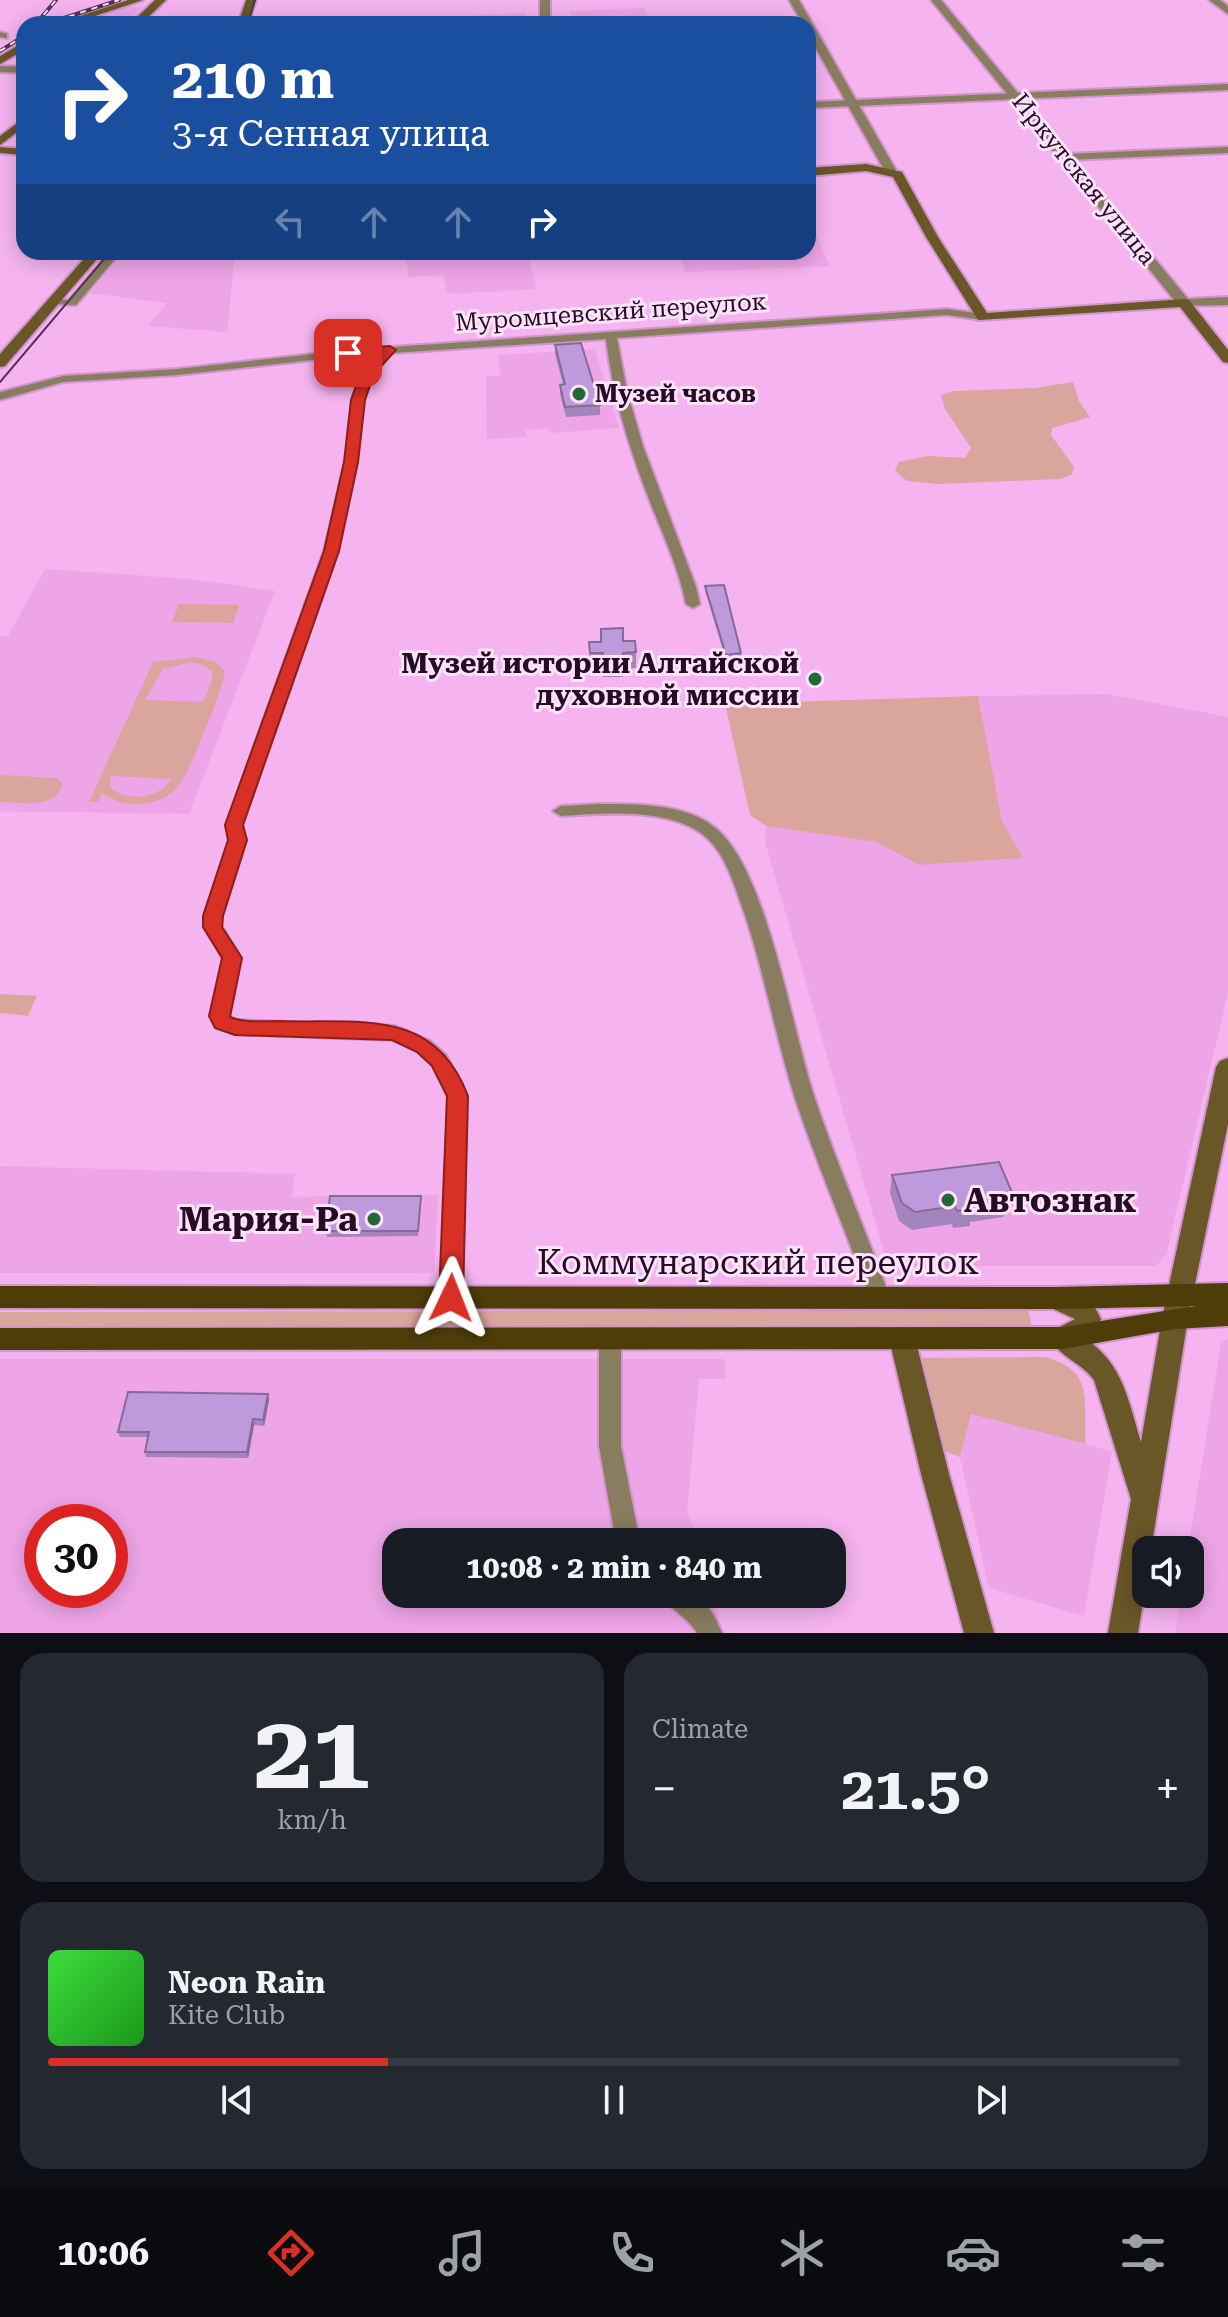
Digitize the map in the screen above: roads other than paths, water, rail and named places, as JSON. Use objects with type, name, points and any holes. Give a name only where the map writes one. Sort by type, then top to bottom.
[{"type":"main road","points":[[87,16],[138,0]]},
{"type":"main road","points":[[144,16],[161,0]]},
{"type":"main road","points":[[0,142],[16,128]]},
{"type":"main road","points":[[816,172],[890,170],[903,182],[932,237],[983,317]]},
{"type":"main road","points":[[0,363],[90,260]]},
{"type":"main road","name":"Муромцевский переулок","points":[[983,317],[1184,303]]},
{"type":"main road","name":"Иркутская улица","points":[[1184,303],[1228,359]]},
{"type":"main road","points":[[1123,1633],[1178,1307],[1228,1067]]},
{"type":"main road","points":[[0,1339],[1063,1338],[1228,1294]]},
{"type":"main road","name":"Коммунарский переулок","points":[[0,1297],[1057,1298],[1178,1307]]},
{"type":"main road","points":[[1057,1298],[1082,1308],[1088,1319],[1083,1329],[1063,1338]]},
{"type":"main road","points":[[1178,1307],[1228,1315]]},
{"type":"main road","points":[[902,1338],[935,1474],[979,1633]]},
{"type":"main road","points":[[1063,1338],[1095,1360],[1106,1375],[1144,1501]]},
{"type":"street","name":"Иркутская улица","points":[[936,0],[1184,303]]},
{"type":"street","points":[[1214,0],[1228,11]]},
{"type":"street","points":[[816,38],[890,170]]},
{"type":"street","points":[[816,105],[1228,87]]},
{"type":"street","points":[[1067,157],[1228,150]]},
{"type":"street","points":[[53,302],[72,303],[109,260]]},
{"type":"street","name":"Муромцевский переулок","points":[[1184,303],[1228,301]]},
{"type":"street","name":"Муромцевский переулок","points":[[0,396],[63,379],[177,372],[348,353],[947,312],[983,317]]},
{"type":"street","points":[[611,334],[618,384],[650,483],[686,568],[693,604]]},
{"type":"street","points":[[390,350],[367,372],[358,400],[351,462],[331,551],[234,825],[238,840],[213,916],[213,927],[232,958],[220,1007],[219,1016],[223,1023],[248,1028],[395,1033],[424,1046],[450,1076],[457,1096],[458,1121],[451,1298]]},
{"type":"street","points":[[348,353],[367,372]]},
{"type":"street","points":[[561,811],[607,808],[682,817],[703,827],[720,841],[750,908],[797,1071],[880,1298]]},
{"type":"street","points":[[610,1339],[610,1446],[625,1528]]},
{"type":"street","points":[[691,1608],[700,1615],[710,1633]]},
{"type":"tram line","points":[[250,16],[255,0]]},
{"type":"tram line","points":[[0,382],[103,260]]},
{"type":"railway","points":[[43,16],[56,0]]},
{"type":"railway","points":[[70,16],[119,0]]},
{"type":"railway","points":[[0,51],[16,41]]},
{"type":"place","name":"Музей часов","points":[[579,394]]},
{"type":"place","name":"Музей истории Алтайской духовной миссии","points":[[815,679]]},
{"type":"place","name":"Автознак","points":[[948,1200]]},
{"type":"place","name":"Мария-Ра","points":[[374,1219]]}]
